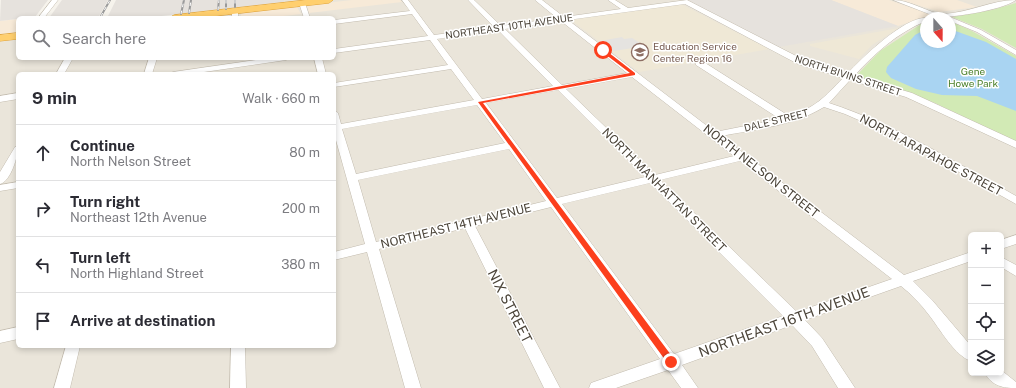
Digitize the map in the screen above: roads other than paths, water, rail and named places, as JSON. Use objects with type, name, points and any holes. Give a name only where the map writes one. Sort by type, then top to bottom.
[{"type":"highway","points":[[204,16],[235,14],[329,0]]},
{"type":"highway","points":[[1,39],[16,36]]},
{"type":"street","points":[[43,16],[55,0]]},
{"type":"street","points":[[405,0],[690,388]]},
{"type":"street","name":"NORTH MANHATTAN STREET","points":[[471,0],[794,318],[817,342],[847,388]]},
{"type":"street","name":"NORTH NELSON STREET","points":[[538,0],[902,280],[928,303],[953,338],[968,352]]},
{"type":"street","points":[[611,0],[627,10]]},
{"type":"street","points":[[896,0],[930,12]]},
{"type":"street","points":[[956,14],[1013,0]]},
{"type":"street","name":"NORTHEAST 10TH AVENUE","points":[[336,51],[683,1]]},
{"type":"street","name":"NORTH BIVINS STREET","points":[[683,1],[794,59],[917,98],[1016,145]]},
{"type":"street","points":[[302,3],[305,16]]},
{"type":"street","points":[[336,22],[414,12]]},
{"type":"street","name":"DALE STREET","points":[[713,135],[805,114],[823,104],[879,46],[906,28],[920,22]]},
{"type":"street","points":[[956,22],[1016,52]]},
{"type":"street","points":[[61,72],[68,60]]},
{"type":"street","points":[[149,72],[152,60]]},
{"type":"street","points":[[184,72],[236,62],[261,60]]},
{"type":"street","points":[[318,60],[322,72]]},
{"type":"street","points":[[699,63],[787,119]]},
{"type":"street","points":[[336,85],[454,66]]},
{"type":"street","points":[[413,388],[336,128],[634,74]]},
{"type":"street","points":[[0,99],[16,96]]},
{"type":"street","name":"NORTH ARAPAHOE STREET","points":[[823,104],[852,113],[879,125],[1016,201]]},
{"type":"street","points":[[352,178],[512,145]]},
{"type":"street","points":[[0,181],[16,153]]},
{"type":"street","name":"NORTHEAST 14TH AVENUE","points":[[336,256],[742,157]]},
{"type":"street","points":[[0,188],[16,185]]},
{"type":"street","name":"NIX STREET","points":[[468,223],[552,388]]},
{"type":"street","points":[[1004,244],[1016,240]]},
{"type":"street","name":"NORTHEAST 16TH AVENUE","points":[[598,388],[968,257]]},
{"type":"street","points":[[1004,263],[1016,271]]},
{"type":"street","points":[[0,337],[16,333]]},
{"type":"street","points":[[62,388],[73,348]]},
{"type":"street","points":[[238,348],[238,388]]},
{"type":"street","points":[[997,376],[1012,388]]},
{"type":"water","name":"Gene Howe Park","points":[[956,31],[986,42],[1016,59],[1016,111],[977,96],[942,95],[916,89],[891,78],[886,72],[887,67],[915,35],[920,32],[920,48],[956,48]]},
{"type":"railway","points":[[101,16],[110,0]]},
{"type":"railway","points":[[181,14],[184,0]]},
{"type":"railway","points":[[189,13],[191,0]]},
{"type":"railway","points":[[218,10],[219,0]]},
{"type":"railway","points":[[226,0],[226,9]]},
{"type":"railway","points":[[235,0],[235,7]]},
{"type":"place","name":"Education Service Center Region 16","points":[[640,52]]}]
